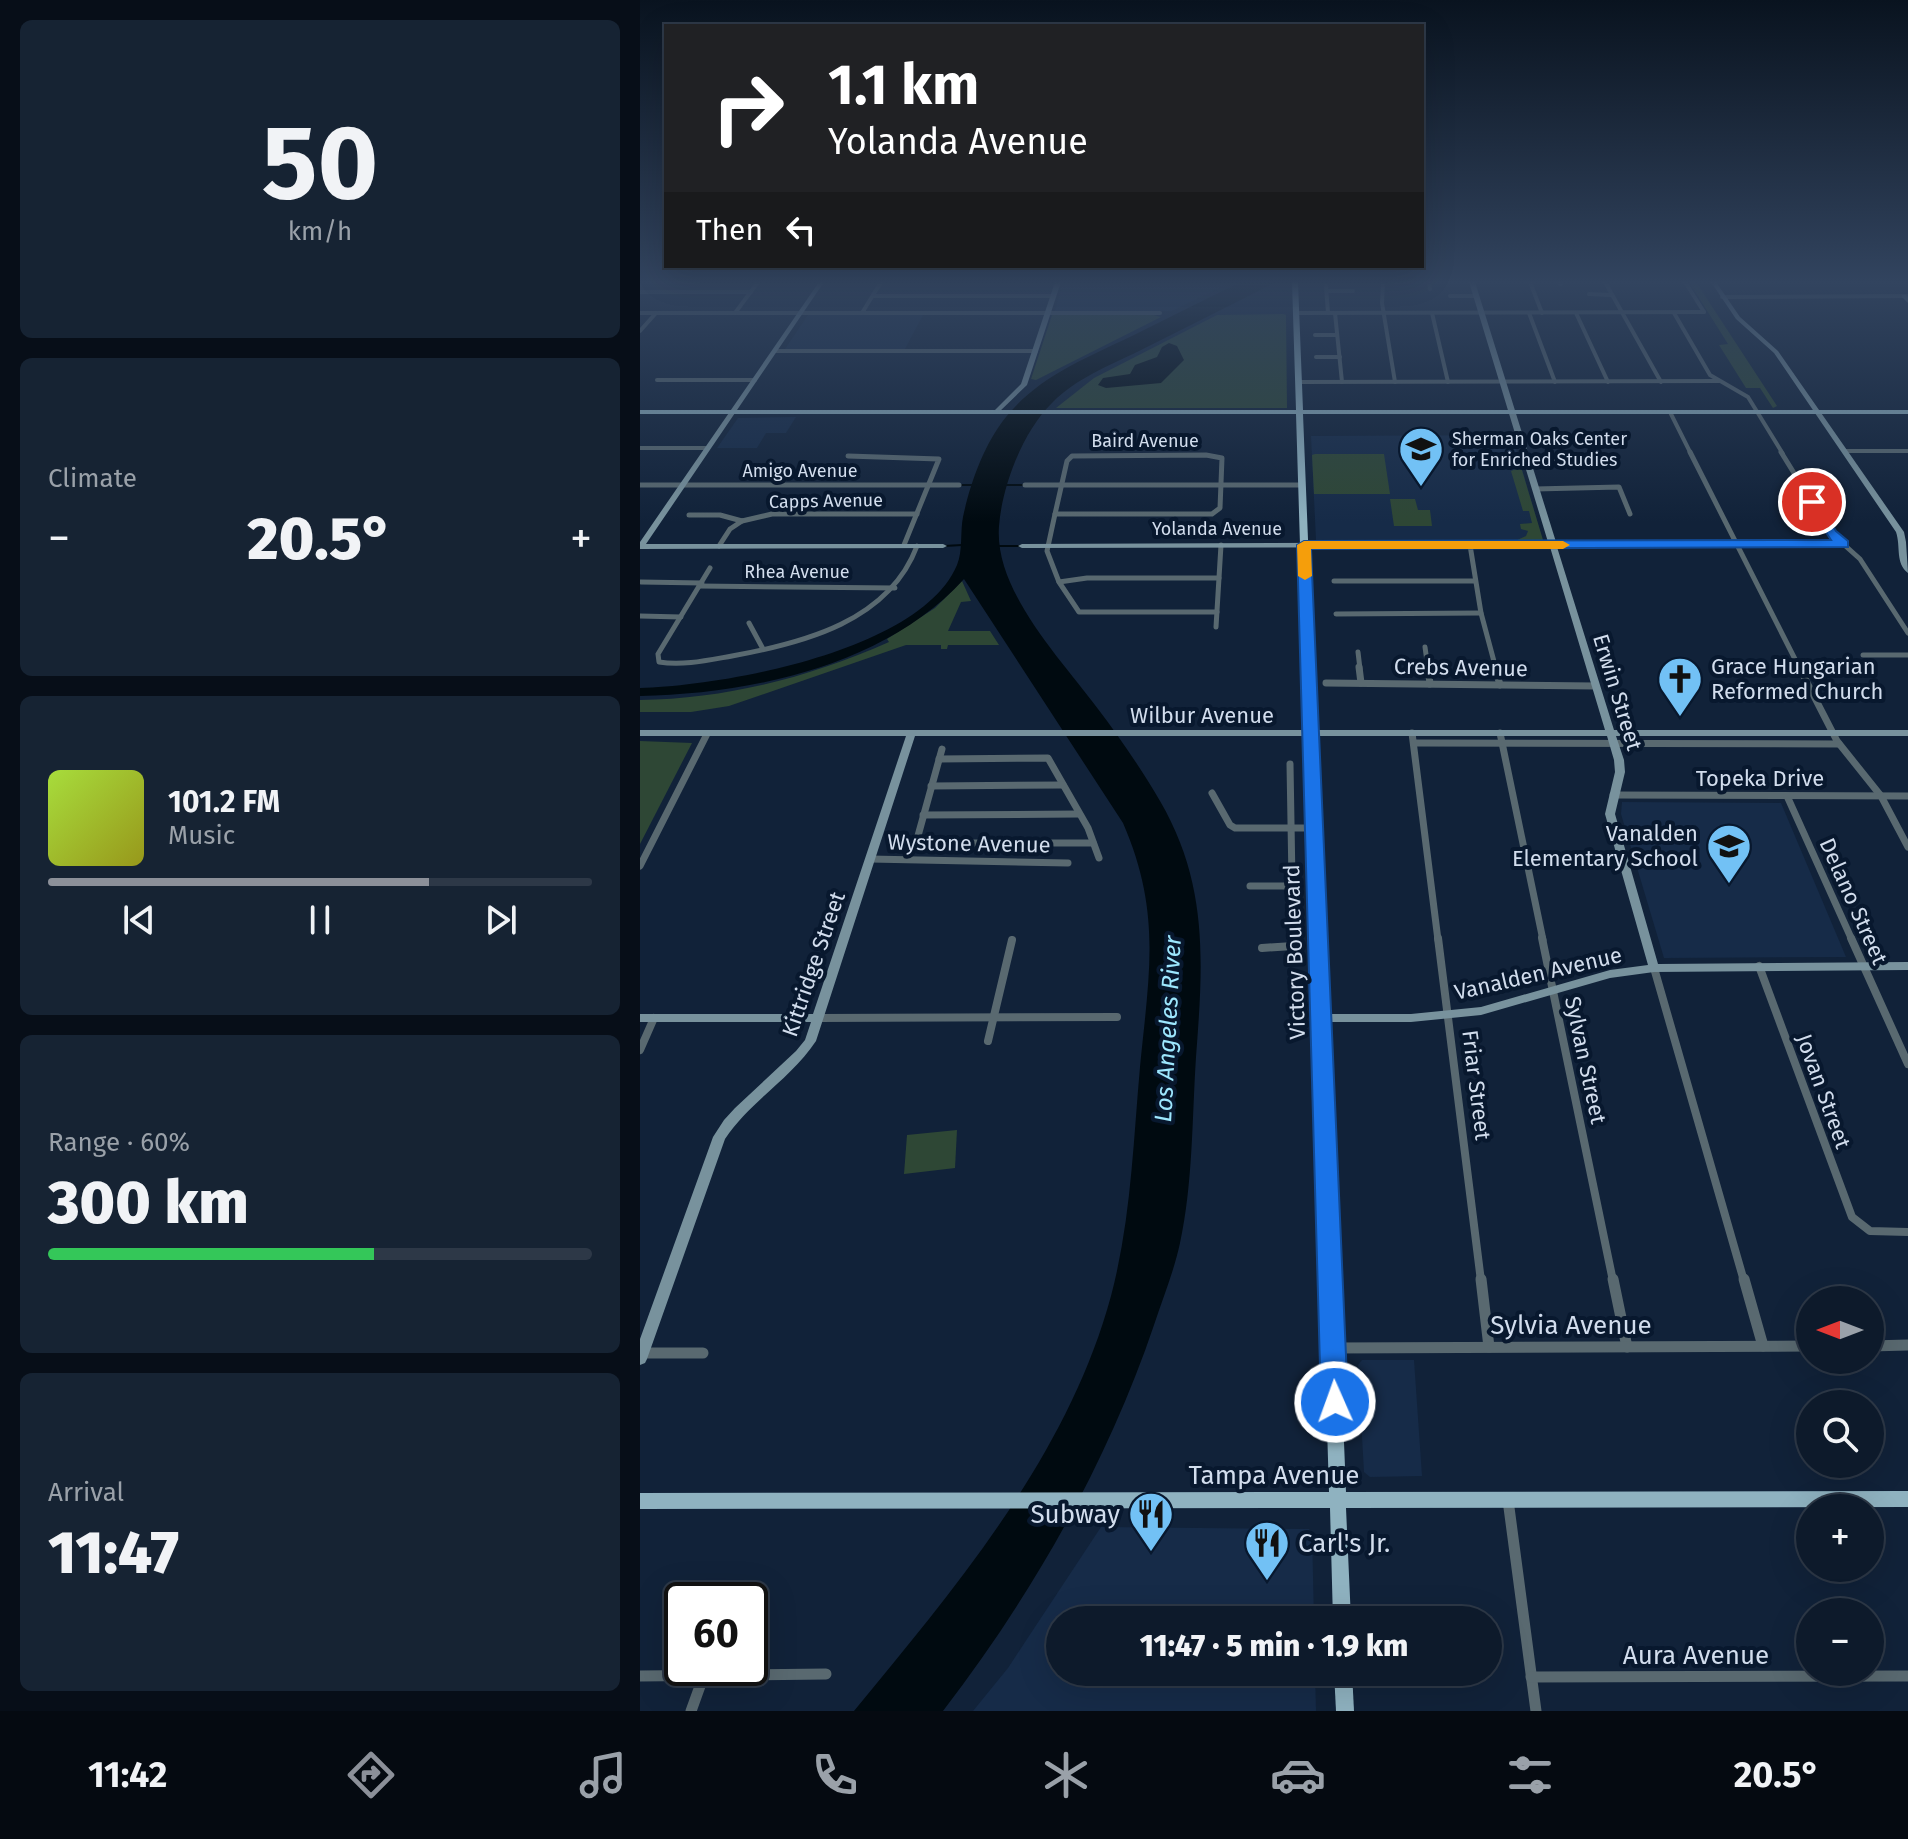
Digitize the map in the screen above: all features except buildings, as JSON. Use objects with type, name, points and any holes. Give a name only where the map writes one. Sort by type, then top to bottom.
[{"type":"main road","name":"Victory Boulevard","points":[[1297,362],[1341,1606]]},
{"type":"main road","points":[[640,412],[1908,412]]},
{"type":"main road","name":"Tampa Avenue","points":[[640,1501],[1908,1499]]},
{"type":"main road","points":[[1344,1686],[1345,1711]]},
{"type":"street","points":[[640,546],[768,362]]},
{"type":"street","points":[[999,412],[1024,385],[1032,362]]},
{"type":"street","points":[[1340,362],[1342,382]]},
{"type":"street","points":[[1392,362],[1395,382]]},
{"type":"street","points":[[1443,362],[1448,382]]},
{"type":"street","name":"Erwin Street","points":[[1496,362],[1620,766],[1610,814],[1763,1346]]},
{"type":"street","points":[[1547,362],[1555,382]]},
{"type":"street","points":[[1599,362],[1608,382]]},
{"type":"street","points":[[1651,362],[1661,382]]},
{"type":"street","points":[[1702,362],[1710,375],[1743,393],[1831,533],[1860,559],[1908,633]]},
{"type":"street","points":[[1782,362],[1901,534],[1908,571]]},
{"type":"street","points":[[657,380],[755,380]]},
{"type":"street","points":[[1298,382],[1719,381]]},
{"type":"street","points":[[1670,412],[1839,744],[1881,796],[1908,847]]},
{"type":"street","points":[[640,448],[708,448]]},
{"type":"street","points":[[1844,451],[1908,451]]},
{"type":"street","points":[[848,456],[936,458],[939,462],[904,545]]},
{"type":"street","name":"Baird Avenue","points":[[1062,485],[1067,461],[1072,456],[1218,456],[1223,460],[1221,485]]},
{"type":"street","points":[[1526,459],[1560,458]]},
{"type":"street","name":"Amigo Avenue","points":[[640,485],[959,485]]},
{"type":"street","points":[[1025,485],[1302,485]]},
{"type":"street","points":[[1062,485],[1047,545],[1059,582],[1079,612],[1217,612]]},
{"type":"street","points":[[1055,514],[1215,512],[1220,508],[1221,485]]},
{"type":"street","points":[[1535,489],[1619,487],[1630,514]]},
{"type":"street","name":"Capps Avenue","points":[[689,515],[720,515],[742,521],[772,514],[917,514]]},
{"type":"street","points":[[719,546],[730,529],[742,521]]},
{"type":"street","name":"Yolanda Avenue","points":[[1022,546],[1843,544]]},
{"type":"street","points":[[1216,627],[1221,545]]},
{"type":"street","points":[[1470,545],[1474,581],[1500,685]]},
{"type":"street","points":[[640,546],[943,546]]},
{"type":"street","points":[[710,568],[658,654],[659,662],[709,659],[763,649],[838,624],[878,602],[895,588],[907,571],[917,546]]},
{"type":"street","points":[[1059,582],[1087,578],[1219,578]]},
{"type":"street","points":[[1334,581],[1474,581]]},
{"type":"street","name":"Rhea Avenue","points":[[641,582],[895,588]]},
{"type":"street","points":[[1336,614],[1481,613]]},
{"type":"street","points":[[640,616],[681,617]]},
{"type":"street","points":[[749,623],[763,649]]},
{"type":"street","points":[[1425,647],[1430,684]]},
{"type":"street","points":[[1358,652],[1361,683]]},
{"type":"street","points":[[1863,655],[1908,655]]},
{"type":"street","name":"Crebs Avenue","points":[[1326,683],[1595,686]]},
{"type":"street","name":"Wilbur Avenue","points":[[640,733],[1310,733],[1502,744],[1612,738],[1908,733]]},
{"type":"street","name":"Kittridge Street","points":[[641,1355],[719,1137],[742,1107],[801,1055],[818,1018],[911,733]]},
{"type":"street","name":"Wilbur Avenue","points":[[1413,738],[1500,733],[1839,744]]},
{"type":"street","name":"Sylvan Street","points":[[1500,733],[1627,1347]]},
{"type":"street","points":[[640,866],[707,734]]},
{"type":"street","name":"Friar Street","points":[[1413,738],[1489,1347]]},
{"type":"street","points":[[942,749],[916,843],[1093,843]]},
{"type":"street","points":[[939,759],[1048,758],[1099,858]]},
{"type":"street","name":"Victory Boulevard","points":[[1262,948],[1293,946],[1290,764]]},
{"type":"street","points":[[931,786],[1063,785]]},
{"type":"street","points":[[1212,793],[1230,825],[1235,828],[1314,828]]},
{"type":"street","name":"Topeka Drive","points":[[1613,795],[1908,796]]},
{"type":"street","name":"Delano Street","points":[[1787,796],[1908,1064]]},
{"type":"street","points":[[923,815],[1079,814]]},
{"type":"street","name":"Wystone Avenue","points":[[870,859],[1068,863]]},
{"type":"street","points":[[1250,886],[1292,886]]},
{"type":"street","points":[[988,1041],[1012,940]]},
{"type":"street","name":"Jovan Street","points":[[1759,966],[1852,1217],[1859,1227],[1872,1232],[1908,1232]]},
{"type":"street","name":"Vanalden Avenue","points":[[1320,1018],[1448,1015],[1481,1011],[1610,974],[1654,968],[1908,966]]},
{"type":"street","points":[[640,1018],[1117,1017]]},
{"type":"street","points":[[640,1050],[654,1018]]},
{"type":"street","points":[[1884,1346],[1908,1345]]},
{"type":"street","name":"Sylvia Avenue","points":[[1333,1348],[1796,1346]]},
{"type":"street","points":[[641,1355],[703,1353]]},
{"type":"street","points":[[1508,1500],[1536,1711]]},
{"type":"street","points":[[768,1674],[826,1674]]},
{"type":"street","points":[[640,1676],[664,1676]]},
{"type":"street","name":"Aura Avenue","points":[[1531,1677],[1908,1676]]},
{"type":"street","points":[[691,1711],[700,1686]]},
{"type":"shaded area","points":[[796,417],[786,433],[766,433],[757,448],[717,448],[738,418]]},
{"type":"shaded area","name":"Sherman Oaks Center for Enriched Studies","points":[[1512,435],[1543,541],[1316,540],[1311,436]]},
{"type":"shaded area","name":"Vanalden Elementary School","points":[[1622,802],[1781,803],[1846,957],[1664,958],[1621,814]]},
{"type":"shaded area","points":[[1362,1360],[1414,1360],[1422,1476],[1370,1477],[1364,1472],[1358,1365]]},
{"type":"shaded area","points":[[1101,1527],[1309,1529],[1312,1533],[1314,1606],[1049,1606]]},
{"type":"shaded area","points":[[1046,1610],[1046,1686],[1315,1686],[1316,1711],[973,1711],[1008,1668]]},
{"type":"green space","points":[[1037,362],[1072,362],[1036,380],[1031,379]]},
{"type":"green space","points":[[1126,362],[1287,362],[1287,408],[1056,408],[1094,378]]},
{"type":"green space","points":[[1730,362],[1748,362],[1777,406],[1773,408],[1760,388],[1746,388]]},
{"type":"green space","points":[[1384,454],[1390,494],[1314,494],[1312,455]]},
{"type":"green space","points":[[1521,467],[1543,540],[1540,542],[1515,541],[1526,536],[1528,531],[1521,529],[1520,524],[1532,523],[1529,511],[1523,511],[1511,471]]},
{"type":"green space","points":[[1390,499],[1415,499],[1418,510],[1430,510],[1432,526],[1394,526]]},
{"type":"green space","points":[[962,581],[971,601],[961,602],[948,631],[990,631],[999,645],[948,645],[947,649],[941,649],[941,645],[906,645],[729,706],[691,712],[640,712],[640,700],[704,695],[768,684],[829,666],[889,642],[887,639],[935,608]]},
{"type":"green space","points":[[640,741],[692,743],[640,844]]},
{"type":"green space","points":[[957,1130],[955,1168],[904,1174],[907,1135]]},
{"type":"water","name":"Los Angeles River","points":[[1078,362],[1115,362],[1061,394],[1032,428],[1004,494],[999,526],[1000,550],[1018,599],[1146,778],[1176,832],[1187,863],[1195,894],[1201,957],[1190,1174],[1184,1220],[1168,1284],[1114,1428],[1064,1527],[1007,1621],[943,1711],[854,1711],[931,1616],[1005,1517],[1067,1410],[1092,1354],[1118,1268],[1130,1182],[1149,973],[1148,915],[1143,886],[1123,823],[964,579],[932,609],[896,633],[857,653],[815,669],[771,681],[683,694],[640,696],[640,688],[676,686],[767,671],[863,641],[904,620],[936,595],[957,565],[970,491],[998,428],[1019,403]]},
{"type":"water","points":[[1144,362],[1182,362],[1161,383],[1106,388],[1098,385],[1103,378],[1130,374],[1135,365]]},
{"type":"waterway","points":[[962,485],[976,485]]},
{"type":"waterway","points":[[1006,485],[1024,485]]},
{"type":"waterway","points":[[944,546],[962,545]]},
{"type":"waterway","points":[[999,546],[1021,546]]},
{"type":"slow traffic","points":[[1305,576],[1304,545],[1563,545]]},
{"type":"place","name":"Sherman Oaks Center for Enriched Studies","points":[[1421,488]]},
{"type":"place","name":"Grace Hungarian Reformed Church","points":[[1680,718]]},
{"type":"place","name":"Vanalden Elementary School","points":[[1729,885]]},
{"type":"place","name":"Subway","points":[[1151,1553]]},
{"type":"place","name":"Carl's Jr.","points":[[1267,1582]]},
{"type":"route","points":[[1335,1402],[1304,545],[1843,544],[1831,533],[1812,502]]}]
